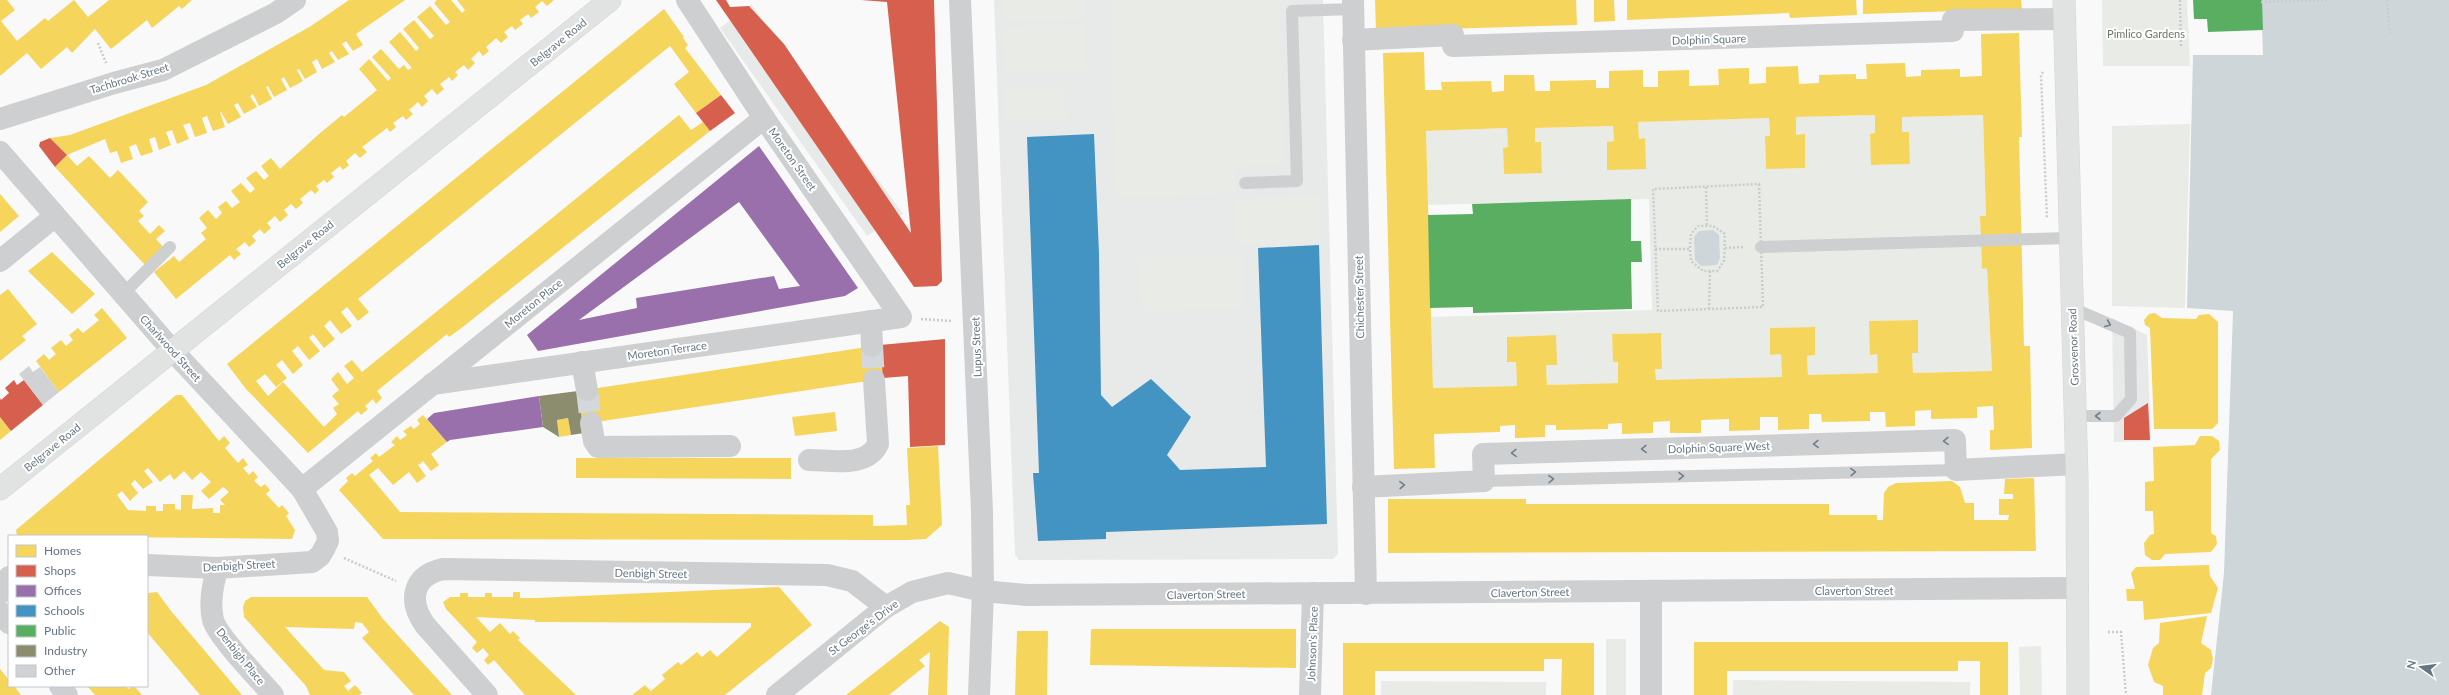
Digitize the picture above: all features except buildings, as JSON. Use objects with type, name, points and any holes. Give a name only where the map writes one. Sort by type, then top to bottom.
[{"type":"main road","name":"Belgrave Road","points":[[0,489],[610,0]]},
{"type":"main road","name":"Grosvenor Road","points":[[2064,9],[2076,464],[2078,695]]},
{"type":"street","name":"Tachbrook Street","points":[[0,119],[114,83],[163,70],[276,13],[295,0]]},
{"type":"street","name":"Moreton Street","points":[[687,0],[764,118],[901,317]]},
{"type":"street","name":"Lupus Street","points":[[960,0],[975,322],[983,591],[979,695]]},
{"type":"street","name":"Chichester Street","points":[[1353,4],[1366,594]]},
{"type":"street","name":"Dolphin Square","points":[[1354,40],[1452,35],[1453,46],[1953,31],[1953,20],[2064,9]]},
{"type":"street","name":"Moreton Place","points":[[302,489],[764,118]]},
{"type":"street","name":"Charlwood Street","points":[[0,152],[54,217],[124,293],[172,350],[302,489],[327,532],[328,541],[333,553]]},
{"type":"street","points":[[0,261],[54,217]]},
{"type":"street","name":"Moreton Terrace","points":[[432,384],[901,317]]},
{"type":"street","points":[[871,321],[872,346]]},
{"type":"street","points":[[582,362],[587,390]]},
{"type":"street","points":[[809,460],[863,459],[875,451],[878,444],[874,380]]},
{"type":"street","points":[[591,423],[594,442],[598,447],[730,446]]},
{"type":"street","name":"Dolphin Square West","points":[[1484,481],[1483,454],[1955,440],[1956,470]]},
{"type":"street","points":[[1956,470],[2076,464]]},
{"type":"street","points":[[1363,487],[1484,481]]},
{"type":"street","name":"Denbigh Street","points":[[148,565],[217,568],[312,562],[320,556],[333,553]]},
{"type":"street","name":"Denbigh Place","points":[[217,568],[211,600],[214,622],[228,643],[272,695]]},
{"type":"street","name":"Denbigh Street","points":[[408,586],[428,574],[443,569],[826,575],[852,582],[886,607]]},
{"type":"street","points":[[0,593],[2,586],[8,578]]},
{"type":"street","name":"St George's Drive","points":[[777,695],[886,607],[912,592],[938,584],[948,583],[983,591]]},
{"type":"street","points":[[408,586],[421,619],[486,695]]},
{"type":"street","name":"Claverton Street","points":[[983,591],[1026,596],[2078,588]]},
{"type":"street","points":[[1651,591],[1651,695]]},
{"type":"street","name":"Johnson's Place","points":[[1310,695],[1313,593]]},
{"type":"street","points":[[0,612],[8,622]]},
{"type":"street","points":[[61,687],[67,695]]},
{"type":"lane","points":[[1245,183],[1297,181],[1292,11],[1353,4]]},
{"type":"lane","points":[[1761,247],[2070,238]]},
{"type":"lane","points":[[124,293],[170,247]]},
{"type":"lane","points":[[2072,308],[2130,333],[2131,399],[2116,416],[2075,416]]},
{"type":"lane","points":[[1484,481],[1703,470],[1956,470]]},
{"type":"path","points":[[2180,0],[2181,48]]},
{"type":"path","points":[[2261,2],[2329,0]]},
{"type":"path","points":[[2387,0],[2390,33]]},
{"type":"path","points":[[1759,184],[1761,247],[1763,307],[1658,311],[1653,188],[1759,184]]},
{"type":"path","points":[[1706,187],[1707,226]]},
{"type":"path","points":[[1698,226],[1707,226],[1713,226],[1725,234],[1724,261],[1717,271],[1703,271],[1691,262],[1691,234],[1698,226]]},
{"type":"path","points":[[1655,249],[1690,249]]},
{"type":"path","points":[[1709,309],[1710,271]]},
{"type":"path","points":[[901,317],[975,322]]},
{"type":"path","points":[[333,553],[408,586]]},
{"type":"path","points":[[2108,632],[2121,632],[2126,695]]},
{"type":"shaded area","points":[[994,0],[1323,0],[1338,554],[1333,559],[1019,560],[1015,555]]},
{"type":"shaded area","points":[[2261,0],[2449,0],[2449,695],[2211,695],[2224,573],[2233,311],[2187,308],[2193,55],[2263,55]]},
{"type":"shaded area","points":[[751,4],[903,214],[867,236],[720,28]]},
{"type":"shaded area","points":[[1713,230],[1719,235],[1720,258],[1717,265],[1701,266],[1695,260],[1694,237],[1699,231]]},
{"type":"shaded area","points":[[2112,318],[2147,335],[2151,441],[2114,442]]},
{"type":"green space","points":[[1002,0],[1084,0],[1084,19],[1003,22]]},
{"type":"green space","points":[[1110,0],[1279,0],[1283,165],[1235,166],[1236,194],[1116,198]]},
{"type":"green space","name":"Pimlico Gardens","points":[[2102,0],[2187,0],[2190,66],[2103,66]]},
{"type":"green space","points":[[1085,24],[1087,70],[1005,73],[1003,27]]},
{"type":"green space","points":[[1065,87],[1066,120],[1006,122],[1005,89]]},
{"type":"green space","points":[[1875,115],[1875,133],[1870,134],[1872,165],[1910,164],[1909,133],[1902,132],[1902,117],[1983,115],[1986,216],[1980,217],[1982,268],[1987,268],[1992,371],[1913,373],[1912,353],[1918,353],[1918,320],[1870,321],[1870,354],[1877,354],[1878,373],[1808,375],[1807,356],[1815,355],[1815,327],[1770,328],[1770,354],[1781,354],[1782,377],[1656,380],[1655,369],[1662,369],[1661,333],[1612,334],[1613,362],[1618,362],[1618,383],[1547,385],[1546,365],[1555,335],[1507,337],[1507,362],[1516,362],[1517,386],[1433,388],[1431,317],[1652,310],[1649,199],[1428,205],[1426,131],[1507,128],[1508,147],[1503,148],[1504,173],[1542,173],[1541,142],[1535,142],[1535,128],[1613,126],[1614,141],[1607,142],[1608,170],[1645,138],[1639,139],[1638,122],[1769,118],[1770,136],[1765,136],[1766,169],[1805,168],[1805,135],[1796,135],[1796,117]]},
{"type":"green space","points":[[2190,124],[2185,308],[2112,306],[2112,126]]},
{"type":"green space","points":[[1319,195],[1321,241],[1236,245],[1234,198]]},
{"type":"green space","points":[[1242,255],[1244,308],[1144,311],[1138,296],[1137,258]]},
{"type":"green space","points":[[1606,639],[1626,639],[1626,695],[1606,695]]},
{"type":"green space","points":[[2041,646],[2042,695],[2020,695],[2019,647]]},
{"type":"green space","points":[[1733,680],[1970,682],[1970,695],[1733,695]]},
{"type":"green space","points":[[1381,681],[1546,682],[1546,695],[1381,695]]},
{"type":"tunnel","points":[[872,346],[874,380]]},
{"type":"tunnel","points":[[587,390],[591,423]]}]
